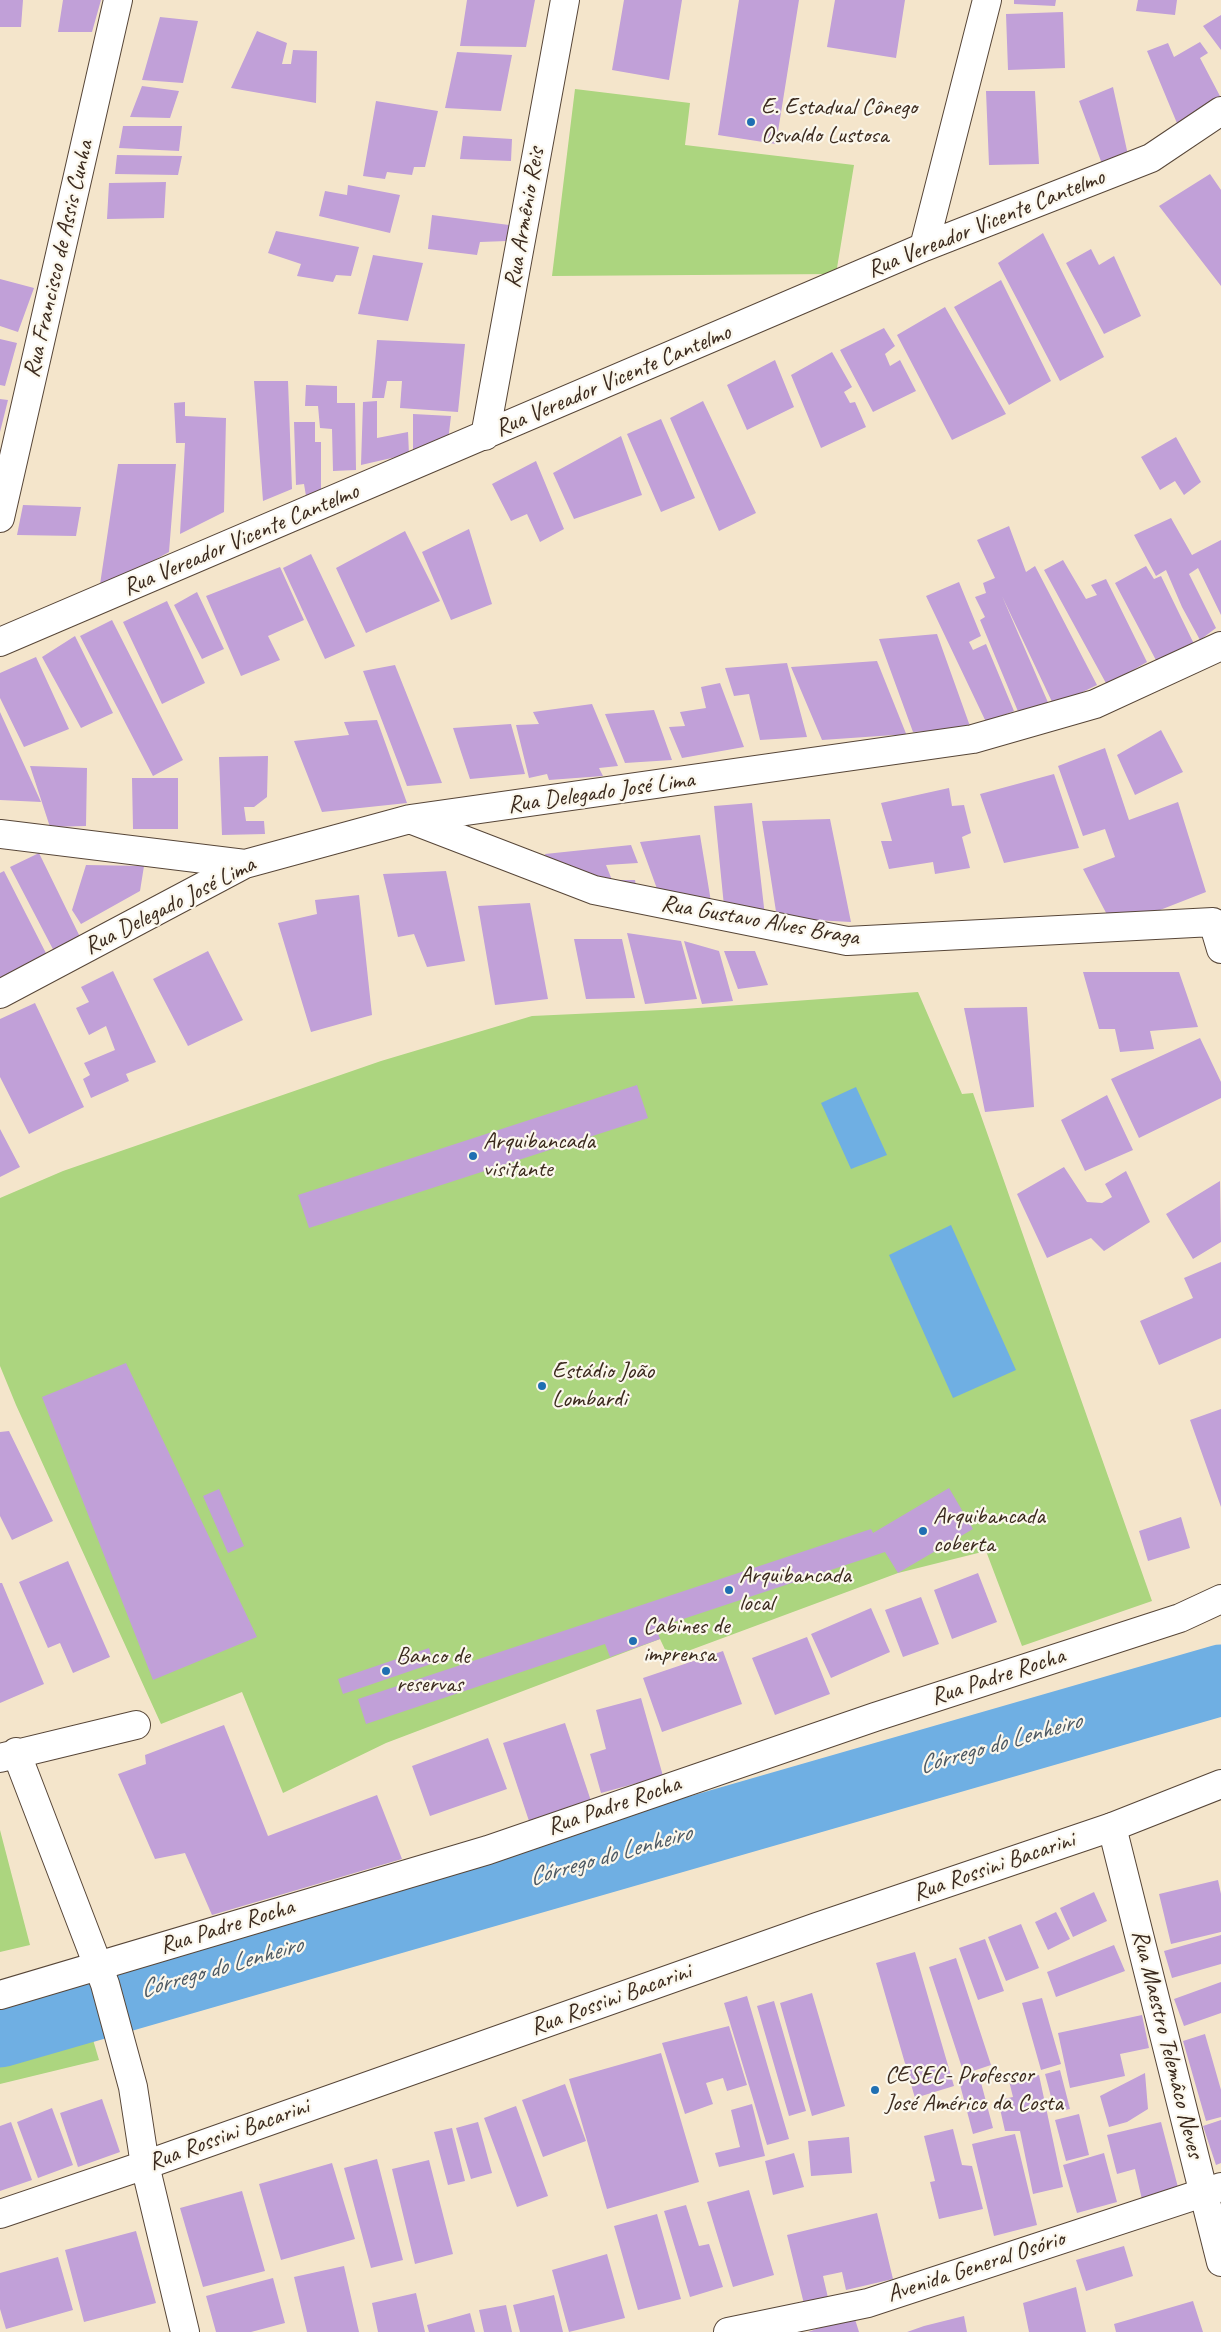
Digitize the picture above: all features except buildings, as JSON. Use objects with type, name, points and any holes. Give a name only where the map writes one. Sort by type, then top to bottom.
[{"type":"main road","name":"Rua Francisco de Assis Cunha","points":[[0,518],[118,0]]},
{"type":"main road","name":"Rua Armênio Reis","points":[[485,436],[565,0]]},
{"type":"main road","points":[[924,247],[987,0]]},
{"type":"main road","name":"Rua Vereador Vicente Cantelmo","points":[[0,642],[924,247],[1151,158],[1221,112]]},
{"type":"main road","name":"Rua Delegado José Lima","points":[[0,994],[245,864],[410,819],[973,739],[1095,704],[1221,646]]},
{"type":"main road","name":"Rua Gustavo Alves Braga","points":[[410,819],[594,890],[847,941],[1213,922],[1221,949]]},
{"type":"main road","points":[[0,834],[245,864]]},
{"type":"main road","name":"Rua Padre Rocha","points":[[0,1995],[101,1975],[488,1850],[875,1717],[1180,1618],[1221,1599]]},
{"type":"main road","points":[[136,1725],[8,1755],[101,1975],[133,2087],[145,2165],[185,2332]]},
{"type":"main road","name":"Rua Rossini Bacarini","points":[[0,2214],[145,2165],[817,1927],[1112,1827],[1221,1784]]},
{"type":"main road","name":"Rua Maestro Telemâco Neves","points":[[1112,1827],[1213,2190],[1221,2262]]},
{"type":"main road","name":"Avenida General Osório","points":[[728,2332],[868,2303],[1213,2190]]},
{"type":"green space","points":[[575,89],[690,103],[685,145],[854,165],[836,274],[552,276]]},
{"type":"green space","name":"Estádio João Lombardi","points":[[918,992],[962,1094],[973,1093],[1152,1601],[1022,1646],[986,1551],[898,1573],[669,1658],[660,1639],[386,1743],[283,1793],[242,1692],[161,1724],[0,1366],[0,1198],[63,1171],[381,1061],[532,1016],[684,1009]]},
{"type":"green space","points":[[0,1830],[30,1945],[0,1952]]},
{"type":"green space","points":[[76,1982],[99,2060],[0,2084],[0,2002]]},
{"type":"water","points":[[856,1087],[887,1155],[851,1169],[821,1103]]},
{"type":"water","points":[[951,1225],[1016,1370],[953,1398],[889,1255]]},
{"type":"waterway","name":"Córrego do Lenheiro","points":[[0,2032],[1221,1680]]},
{"type":"place","name":"E. Estadual Cônego Osvaldo Lustosa","points":[[751,122]]},
{"type":"place","name":"Arquibancada visitante","points":[[473,1156]]},
{"type":"place","name":"Estádio João Lombardi","points":[[542,1386]]},
{"type":"place","name":"Arquibancada coberta","points":[[923,1531]]},
{"type":"place","name":"Arquibancada local","points":[[729,1590]]},
{"type":"place","name":"Cabines de imprensa","points":[[633,1641]]},
{"type":"place","name":"Banco de reservas","points":[[386,1671]]},
{"type":"place","name":"CESEC- Professor José Américo da Costa","points":[[875,2090]]}]
